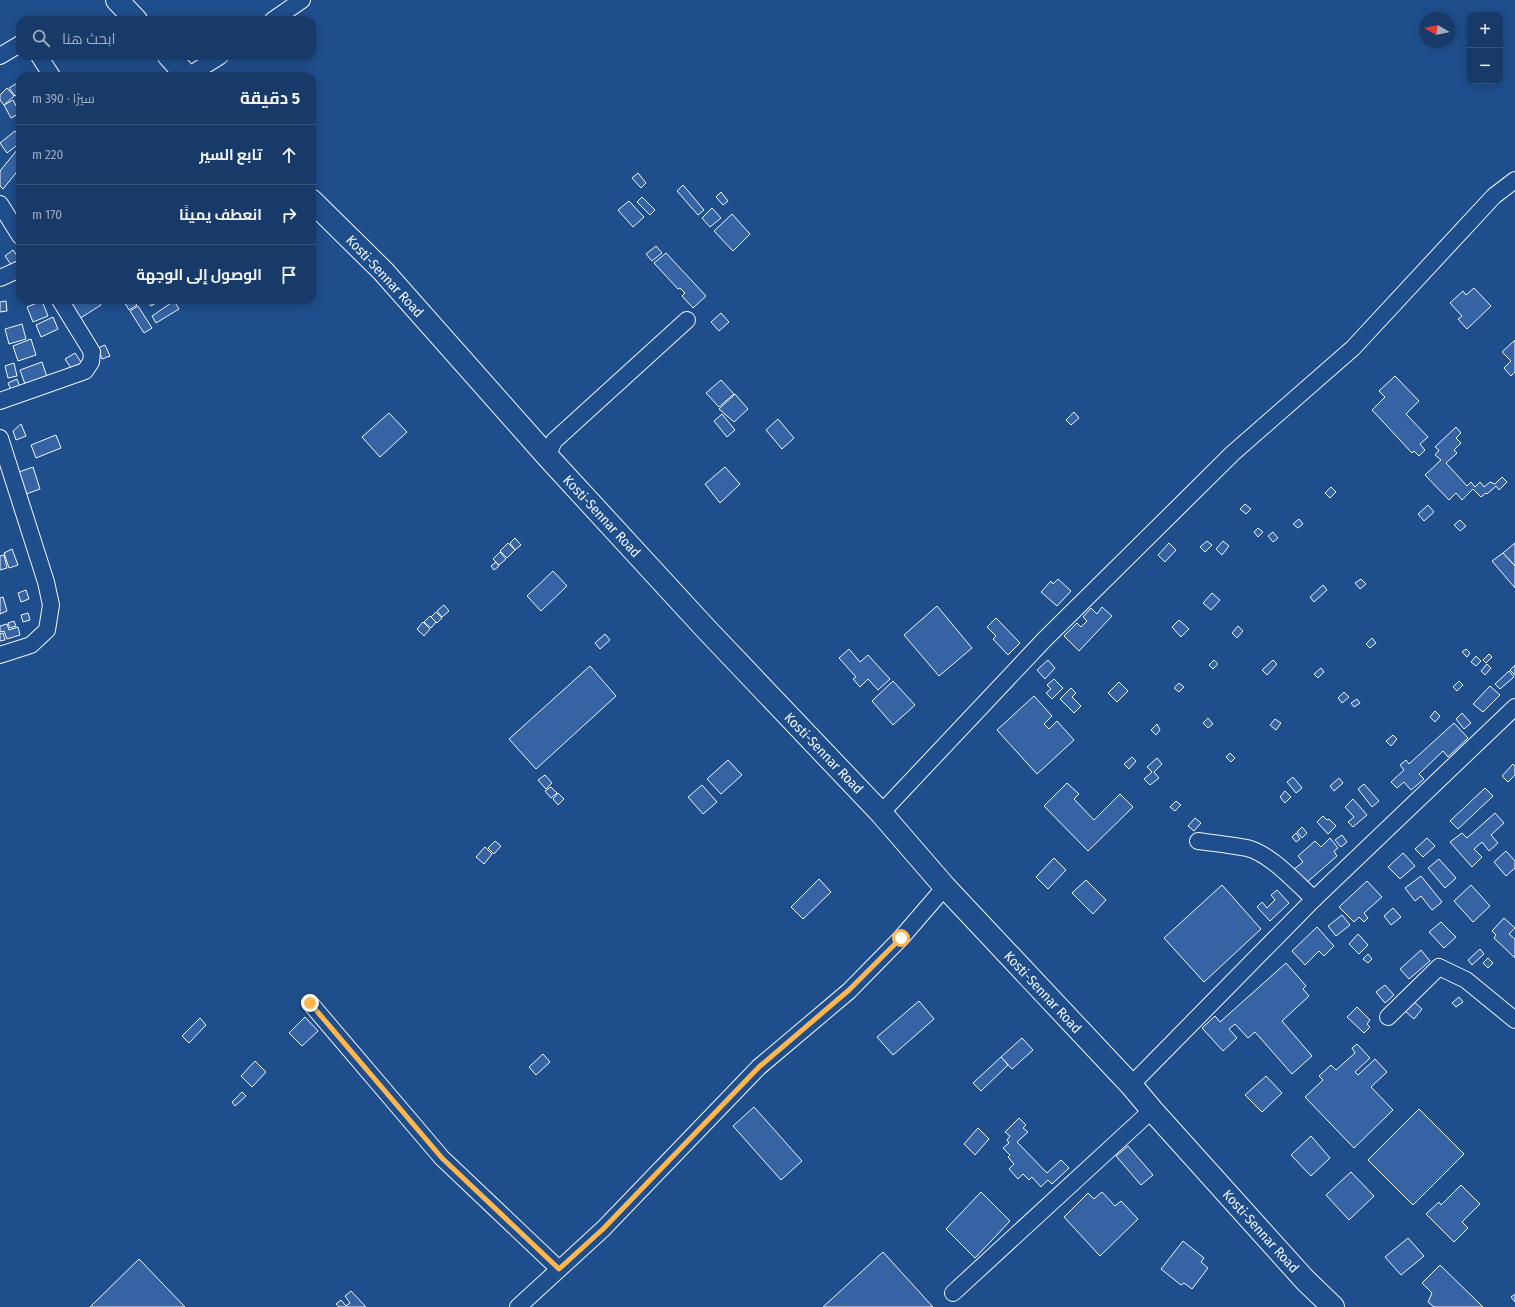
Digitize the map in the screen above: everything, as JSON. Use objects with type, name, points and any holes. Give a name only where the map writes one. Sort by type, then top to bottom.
[{"type":"highway","points":[[117,0],[132,16]]},
{"type":"highway","points":[[173,60],[184,72]]},
{"type":"highway","name":"Kosti-Sennar Road","points":[[316,205],[383,271],[547,456],[707,630],[881,813],[945,887],[1131,1085],[1304,1280],[1333,1307]]},
{"type":"street","points":[[279,16],[302,0]]},
{"type":"street","points":[[0,56],[16,46]]},
{"type":"street","points":[[42,60],[49,72]]},
{"type":"street","points":[[194,72],[214,60]]},
{"type":"street","points":[[881,813],[1044,640],[1233,453],[1354,348],[1494,196],[1515,180]]},
{"type":"street","points":[[0,204],[16,230]]},
{"type":"street","points":[[0,278],[16,271]]},
{"type":"street","points":[[0,401],[85,371],[91,362],[92,352],[62,304]]},
{"type":"street","points":[[547,456],[554,442],[687,320]]},
{"type":"street","points":[[0,438],[46,582],[51,605],[47,630],[31,645],[0,655]]},
{"type":"street","points":[[1131,1085],[1314,898],[1515,707]]},
{"type":"street","points":[[1198,841],[1248,849],[1260,854],[1270,860],[1314,898]]},
{"type":"street","points":[[518,1307],[603,1229],[759,1067],[849,990],[901,938],[945,887]]},
{"type":"street","points":[[1388,1017],[1439,967],[1466,980],[1515,1020]]},
{"type":"street","points":[[310,1003],[442,1158],[559,1269]]},
{"type":"street","points":[[953,1293],[1152,1110]]},
{"type":"building","points":[[16,84],[16,95],[15,96],[9,88]]},
{"type":"building","points":[[7,88],[14,96],[4,105],[0,100],[0,95]]},
{"type":"building","points":[[13,100],[16,106],[16,115],[11,118],[4,105]]},
{"type":"building","points":[[15,131],[16,132],[16,146],[7,153],[0,143]]},
{"type":"building","points":[[16,151],[16,173],[3,189],[0,186],[0,171]]},
{"type":"building","points":[[638,173],[646,183],[641,188],[632,178]]},
{"type":"building","points":[[683,185],[704,210],[698,215],[677,191]]},
{"type":"building","points":[[721,192],[728,201],[723,205],[716,197]]},
{"type":"building","points":[[642,197],[655,210],[650,215],[637,202]]},
{"type":"building","points":[[629,201],[644,217],[633,227],[618,210]]},
{"type":"building","points":[[712,208],[721,218],[710,227],[702,218]]},
{"type":"building","points":[[732,214],[750,234],[733,251],[714,231]]},
{"type":"building","points":[[656,246],[662,253],[652,261],[646,254]]},
{"type":"building","points":[[13,250],[16,254],[16,272],[5,256]]},
{"type":"building","points":[[666,253],[706,296],[693,308],[682,296],[685,293],[680,288],[678,289],[654,263]]},
{"type":"building","points":[[1474,288],[1491,306],[1467,329],[1458,319],[1462,316],[1450,303],[1463,291],[1466,295]]},
{"type":"building","points":[[6,301],[7,311],[0,312],[0,302]]},
{"type":"building","points":[[34,304],[43,304],[48,316],[33,322],[27,307]]},
{"type":"building","points":[[70,304],[100,304],[101,305],[79,319]]},
{"type":"building","points":[[125,304],[137,305],[129,310]]},
{"type":"building","points":[[170,304],[176,304],[179,309],[156,323],[152,316]]},
{"type":"building","points":[[138,306],[152,328],[144,333],[130,311]]},
{"type":"building","points":[[721,313],[729,322],[719,331],[711,322]]},
{"type":"building","points":[[53,317],[58,329],[41,337],[36,325]]},
{"type":"building","points":[[22,324],[26,339],[9,344],[5,329]]},
{"type":"building","points":[[31,339],[36,355],[18,361],[13,346]]},
{"type":"building","points":[[1515,340],[1515,372],[1511,376],[1504,368],[1511,361],[1502,352]]},
{"type":"building","points":[[105,345],[110,356],[102,359],[98,348]]},
{"type":"building","points":[[75,353],[83,365],[73,371],[65,359]]},
{"type":"building","points":[[42,362],[48,380],[26,387],[20,370]]},
{"type":"building","points":[[14,363],[17,376],[8,378],[5,366]]},
{"type":"building","points":[[1395,376],[1419,401],[1406,414],[1428,437],[1420,444],[1425,450],[1419,456],[1414,451],[1412,453],[1372,410],[1385,397],[1379,391]]},
{"type":"building","points":[[17,379],[22,393],[13,395],[8,383]]},
{"type":"building","points":[[721,380],[734,394],[719,407],[706,393]]},
{"type":"building","points":[[735,394],[748,409],[734,422],[719,409]]},
{"type":"building","points":[[1074,412],[1079,418],[1071,425],[1066,420]]},
{"type":"building","points":[[389,413],[407,432],[380,457],[362,437]]},
{"type":"building","points":[[722,414],[735,430],[727,437],[714,421]]},
{"type":"building","points":[[778,419],[794,438],[782,449],[766,430]]},
{"type":"building","points":[[21,424],[26,436],[16,440],[13,431]]},
{"type":"building","points":[[1456,427],[1461,433],[1456,438],[1461,443],[1454,450],[1457,453],[1446,463],[1467,486],[1471,482],[1475,487],[1480,482],[1484,487],[1490,482],[1495,484],[1502,477],[1507,482],[1499,490],[1496,486],[1481,497],[1473,489],[1462,500],[1456,493],[1449,500],[1425,475],[1441,460],[1435,455],[1439,450],[1435,447]]},
{"type":"building","points":[[56,435],[61,448],[36,458],[31,445]]},
{"type":"building","points":[[33,467],[40,489],[26,494],[19,472]]},
{"type":"building","points":[[725,467],[740,484],[720,503],[705,484]]},
{"type":"building","points":[[1331,487],[1336,492],[1330,498],[1325,493]]},
{"type":"building","points":[[1245,504],[1251,509],[1246,514],[1240,509]]},
{"type":"building","points":[[1428,505],[1434,512],[1424,521],[1418,514]]},
{"type":"building","points":[[1299,519],[1303,524],[1298,528],[1293,524]]},
{"type":"building","points":[[1460,520],[1466,526],[1460,531],[1454,525]]},
{"type":"building","points":[[1258,528],[1263,532],[1258,537],[1254,532]]},
{"type":"building","points":[[1273,532],[1278,538],[1273,542],[1268,536]]},
{"type":"building","points":[[515,538],[521,545],[515,550],[510,543]]},
{"type":"building","points":[[1207,541],[1212,545],[1205,552],[1200,547]]},
{"type":"building","points":[[1223,541],[1229,546],[1222,555],[1216,549]]},
{"type":"building","points":[[508,543],[515,550],[507,558],[500,551]]},
{"type":"building","points":[[1169,543],[1176,550],[1165,562],[1158,555]]},
{"type":"building","points":[[1515,543],[1515,566],[1503,553]]},
{"type":"building","points":[[12,549],[18,565],[9,568],[4,553]]},
{"type":"building","points":[[500,552],[506,559],[499,565],[493,559]]},
{"type":"building","points":[[1503,553],[1515,566],[1515,588],[1492,561]]},
{"type":"building","points":[[4,555],[7,568],[0,570],[0,556]]},
{"type":"building","points":[[496,562],[499,566],[494,570],[491,566]]},
{"type":"building","points":[[553,571],[567,586],[541,611],[527,596]]},
{"type":"building","points":[[1058,579],[1071,591],[1057,606],[1041,592],[1051,581],[1053,584]]},
{"type":"building","points":[[1361,579],[1366,584],[1360,589],[1355,583]]},
{"type":"building","points":[[1323,585],[1327,590],[1314,602],[1310,597]]},
{"type":"building","points":[[26,590],[29,599],[21,602],[18,593]]},
{"type":"building","points":[[1212,593],[1220,600],[1211,610],[1203,603]]},
{"type":"building","points":[[3,597],[7,611],[0,614],[0,598]]},
{"type":"building","points":[[444,605],[449,611],[442,617],[437,611]]},
{"type":"building","points":[[937,606],[972,648],[939,676],[904,635]]},
{"type":"building","points":[[1102,607],[1112,616],[1079,651],[1064,636],[1077,623],[1081,627],[1087,621],[1083,617],[1091,608],[1097,614]]},
{"type":"building","points":[[436,612],[442,618],[437,623],[431,617]]},
{"type":"building","points":[[28,613],[30,620],[23,622],[21,615]]},
{"type":"building","points":[[430,616],[436,622],[431,628],[424,622]]},
{"type":"building","points":[[996,618],[1020,643],[1008,655],[993,639],[996,636],[987,627]]},
{"type":"building","points":[[1179,620],[1189,629],[1181,637],[1172,627]]},
{"type":"building","points":[[14,621],[16,626],[10,628],[8,623]]},
{"type":"building","points":[[423,622],[430,629],[424,636],[417,629]]},
{"type":"building","points":[[7,624],[9,630],[18,627],[20,635],[7,639],[4,631],[0,632],[0,626]]},
{"type":"building","points":[[1238,626],[1243,631],[1237,638],[1232,633]]},
{"type":"building","points":[[3,633],[5,640],[0,641],[0,634]]},
{"type":"building","points":[[605,634],[610,640],[600,649],[595,643]]},
{"type":"building","points":[[1372,638],[1376,643],[1370,648],[1366,644]]},
{"type":"building","points":[[849,649],[860,662],[868,655],[890,679],[878,690],[868,679],[860,687],[853,679],[856,677],[839,658]]},
{"type":"building","points":[[1466,649],[1470,653],[1467,657],[1462,652]]},
{"type":"building","points":[[1489,654],[1492,657],[1486,663],[1483,660]]},
{"type":"building","points":[[1476,656],[1481,661],[1476,666],[1471,662]]},
{"type":"building","points":[[1048,660],[1055,668],[1045,679],[1037,670]]},
{"type":"building","points":[[1214,660],[1218,664],[1213,669],[1209,665]]},
{"type":"building","points":[[1273,660],[1277,664],[1267,675],[1262,670]]},
{"type":"building","points":[[1487,664],[1491,668],[1485,675],[1481,671]]},
{"type":"building","points":[[1515,665],[1515,675],[1510,670]]},
{"type":"building","points":[[590,666],[616,696],[536,769],[509,739]]},
{"type":"building","points":[[1321,668],[1324,672],[1318,678],[1314,674]]},
{"type":"building","points":[[1509,671],[1514,677],[1500,689],[1495,684]]},
{"type":"building","points":[[1054,679],[1063,688],[1052,699],[1046,693],[1051,689],[1047,685]]},
{"type":"building","points":[[893,681],[915,705],[893,725],[872,701]]},
{"type":"building","points":[[1459,681],[1463,685],[1457,691],[1453,687]]},
{"type":"building","points":[[1119,682],[1128,691],[1117,702],[1108,693]]},
{"type":"building","points":[[1179,683],[1184,687],[1179,692],[1174,688]]},
{"type":"building","points":[[1490,686],[1500,695],[1483,712],[1473,704]]},
{"type":"building","points":[[1071,688],[1076,693],[1072,697],[1081,706],[1074,713],[1060,699]]},
{"type":"building","points":[[1344,692],[1349,697],[1342,703],[1338,698]]},
{"type":"building","points":[[1034,696],[1052,716],[1044,724],[1049,729],[1057,721],[1074,740],[1037,774],[997,730]]},
{"type":"building","points":[[1357,699],[1360,703],[1354,707],[1351,703]]},
{"type":"building","points":[[1435,711],[1440,716],[1435,722],[1430,717]]},
{"type":"building","points":[[1462,713],[1471,723],[1464,729],[1456,719]]},
{"type":"building","points":[[1208,718],[1213,724],[1208,728],[1203,723]]},
{"type":"building","points":[[1275,719],[1281,723],[1276,730],[1270,725]]},
{"type":"building","points":[[1454,723],[1468,738],[1448,757],[1443,751],[1419,774],[1424,779],[1411,790],[1404,782],[1397,788],[1391,782],[1404,770],[1400,765],[1406,760],[1409,764]]},
{"type":"building","points":[[1157,724],[1160,730],[1156,735],[1151,730]]},
{"type":"building","points":[[1393,735],[1397,739],[1391,746],[1386,741]]},
{"type":"building","points":[[1230,753],[1235,758],[1231,762],[1226,757]]},
{"type":"building","points":[[1132,757],[1136,761],[1129,769],[1124,764]]},
{"type":"building","points":[[1157,758],[1162,764],[1154,772],[1159,778],[1150,785],[1144,779],[1152,772],[1147,767]]},
{"type":"building","points":[[728,760],[742,775],[721,794],[707,779]]},
{"type":"building","points":[[1513,764],[1515,766],[1515,775],[1508,782],[1502,776]]},
{"type":"building","points":[[545,775],[552,783],[546,789],[538,780]]},
{"type":"building","points":[[1293,777],[1302,788],[1296,793],[1287,782]]},
{"type":"building","points":[[1339,778],[1343,783],[1334,791],[1330,786]]},
{"type":"building","points":[[1067,783],[1079,794],[1074,799],[1094,820],[1120,794],[1133,807],[1088,851],[1044,806]]},
{"type":"building","points":[[1364,784],[1379,801],[1372,807],[1358,789]]},
{"type":"building","points":[[702,785],[717,802],[703,814],[688,797]]},
{"type":"building","points":[[551,787],[557,793],[551,798],[545,791]]},
{"type":"building","points":[[1485,788],[1493,796],[1458,829],[1450,821]]},
{"type":"building","points":[[1285,791],[1291,797],[1285,803],[1280,797]]},
{"type":"building","points":[[558,793],[564,799],[558,805],[553,799]]},
{"type":"building","points":[[1353,799],[1367,815],[1353,827],[1348,822],[1354,817],[1345,807]]},
{"type":"building","points":[[1176,801],[1181,805],[1175,811],[1170,807]]},
{"type":"building","points":[[1495,813],[1504,823],[1491,835],[1498,843],[1489,851],[1482,842],[1474,849],[1482,857],[1472,867],[1450,842],[1462,833],[1467,838]]},
{"type":"building","points":[[1323,816],[1327,820],[1329,819],[1336,826],[1328,834],[1317,822]]},
{"type":"building","points":[[1195,818],[1201,823],[1194,831],[1188,826]]},
{"type":"building","points":[[1302,827],[1307,833],[1302,838],[1297,832]]},
{"type":"building","points":[[1296,833],[1300,839],[1296,842],[1292,837]]},
{"type":"building","points":[[1342,835],[1347,842],[1341,847],[1335,840]]},
{"type":"building","points":[[1330,838],[1338,848],[1334,851],[1337,856],[1305,884],[1293,870],[1303,862],[1298,856],[1315,841],[1321,847]]},
{"type":"building","points":[[1427,838],[1435,846],[1423,857],[1415,849]]},
{"type":"building","points":[[495,841],[501,846],[494,854],[488,848]]},
{"type":"building","points":[[485,847],[492,854],[484,864],[476,857]]},
{"type":"building","points":[[1506,851],[1515,861],[1515,868],[1506,876],[1494,862]]},
{"type":"building","points":[[1403,853],[1415,866],[1400,879],[1388,867]]},
{"type":"building","points":[[1054,858],[1066,870],[1048,889],[1036,877]]},
{"type":"building","points":[[1439,859],[1456,878],[1445,888],[1428,868]]},
{"type":"building","points":[[1421,876],[1442,902],[1432,910],[1421,896],[1415,901],[1405,888]]},
{"type":"building","points":[[819,879],[831,892],[803,919],[791,907]]},
{"type":"building","points":[[1086,880],[1106,900],[1093,914],[1072,893]]},
{"type":"building","points":[[1367,881],[1382,897],[1364,913],[1368,918],[1364,922],[1359,917],[1354,922],[1339,907]]},
{"type":"building","points":[[1222,885],[1261,929],[1204,982],[1164,938]]},
{"type":"building","points":[[1471,885],[1490,906],[1473,922],[1454,901]]},
{"type":"building","points":[[1277,890],[1289,903],[1270,921],[1257,907],[1262,902],[1267,908],[1275,900],[1271,895]]},
{"type":"building","points":[[1393,908],[1401,917],[1391,925],[1384,916]]},
{"type":"building","points":[[1342,915],[1350,925],[1336,936],[1328,926]]},
{"type":"building","points":[[1504,918],[1515,928],[1509,934],[1515,939],[1515,958],[1494,938],[1496,935],[1492,931]]},
{"type":"building","points":[[1441,922],[1456,937],[1444,948],[1429,932]]},
{"type":"building","points":[[1317,927],[1334,946],[1324,956],[1319,951],[1305,965],[1292,951]]},
{"type":"building","points":[[1358,934],[1368,945],[1359,954],[1349,944]]},
{"type":"building","points":[[1480,949],[1484,954],[1472,965],[1468,960]]},
{"type":"building","points":[[1421,950],[1430,961],[1409,979],[1400,969]]},
{"type":"building","points":[[1368,954],[1372,959],[1368,963],[1363,959]]},
{"type":"building","points":[[1488,958],[1493,963],[1488,968],[1483,963]]},
{"type":"building","points":[[1286,963],[1306,986],[1303,989],[1309,996],[1282,1021],[1312,1056],[1292,1074],[1255,1032],[1248,1038],[1235,1024],[1229,1029],[1237,1038],[1223,1051],[1202,1028],[1215,1016],[1220,1022]]},
{"type":"building","points":[[1385,985],[1394,995],[1385,1003],[1376,992]]},
{"type":"building","points":[[1459,997],[1463,1002],[1456,1007],[1452,1003]]},
{"type":"building","points":[[1412,1000],[1422,1009],[1414,1019],[1404,1010]]},
{"type":"building","points":[[919,1001],[934,1019],[893,1055],[877,1037]]},
{"type":"building","points":[[1357,1007],[1370,1020],[1367,1024],[1370,1027],[1364,1033],[1347,1017]]},
{"type":"building","points":[[305,1017],[318,1031],[302,1046],[289,1033]]},
{"type":"building","points":[[200,1018],[206,1025],[189,1043],[182,1036]]},
{"type":"building","points":[[1022,1038],[1033,1050],[1012,1069],[1001,1057]]},
{"type":"building","points":[[1357,1044],[1370,1058],[1355,1072],[1358,1075],[1375,1059],[1387,1072],[1371,1087],[1393,1110],[1354,1148],[1305,1097],[1323,1080],[1319,1076],[1331,1065],[1336,1070],[1355,1053],[1352,1048]]},
{"type":"building","points":[[543,1054],[550,1062],[536,1075],[529,1067]]},
{"type":"building","points":[[1001,1057],[1008,1065],[981,1091],[973,1083]]},
{"type":"building","points":[[255,1061],[266,1072],[252,1087],[241,1076]]},
{"type":"building","points":[[1266,1076],[1282,1093],[1262,1112],[1245,1095]]},
{"type":"building","points":[[242,1092],[246,1096],[235,1106],[232,1102]]},
{"type":"building","points":[[754,1107],[802,1161],[781,1180],[733,1126]]},
{"type":"building","points":[[1419,1109],[1464,1154],[1413,1205],[1368,1160]]},
{"type":"building","points":[[1019,1118],[1026,1125],[1023,1128],[1028,1132],[1017,1142],[1047,1173],[1061,1160],[1069,1168],[1052,1184],[1048,1180],[1041,1187],[1032,1177],[1029,1180],[1023,1174],[1018,1179],[1009,1169],[1014,1164],[1008,1157],[1010,1155],[1003,1148],[1009,1143],[1007,1140],[1010,1136],[1005,1132]]},
{"type":"building","points":[[978,1128],[989,1139],[975,1155],[964,1144]]},
{"type":"building","points":[[1311,1136],[1330,1158],[1311,1176],[1291,1155]]},
{"type":"building","points":[[1128,1146],[1153,1175],[1141,1185],[1116,1156]]},
{"type":"building","points":[[1351,1172],[1374,1196],[1349,1220],[1326,1195]]},
{"type":"building","points":[[1461,1185],[1480,1204],[1462,1222],[1468,1228],[1454,1242],[1426,1214],[1439,1202],[1441,1205]]},
{"type":"building","points":[[981,1192],[1010,1221],[975,1258],[946,1229]]},
{"type":"building","points":[[1102,1192],[1115,1206],[1121,1201],[1138,1219],[1100,1256],[1064,1217],[1088,1193],[1094,1199]]},
{"type":"building","points":[[1408,1238],[1424,1256],[1401,1275],[1385,1257]]},
{"type":"building","points":[[1183,1241],[1204,1258],[1201,1262],[1208,1268],[1192,1289],[1184,1283],[1181,1285],[1161,1269]]},
{"type":"building","points":[[883,1252],[933,1307],[823,1307]]},
{"type":"building","points":[[139,1259],[185,1307],[90,1307]]},
{"type":"building","points":[[1440,1265],[1483,1307],[1434,1307],[1428,1302],[1432,1293],[1422,1283]]},
{"type":"building","points":[[351,1291],[366,1307],[339,1307],[336,1304],[341,1300],[346,1306],[350,1303],[345,1296]]},
{"type":"building","points":[[1515,1294],[1515,1302],[1511,1297]]},
{"type":"route","points":[[310,1003],[442,1158],[559,1269],[603,1229],[759,1067],[849,990],[901,938]]}]
